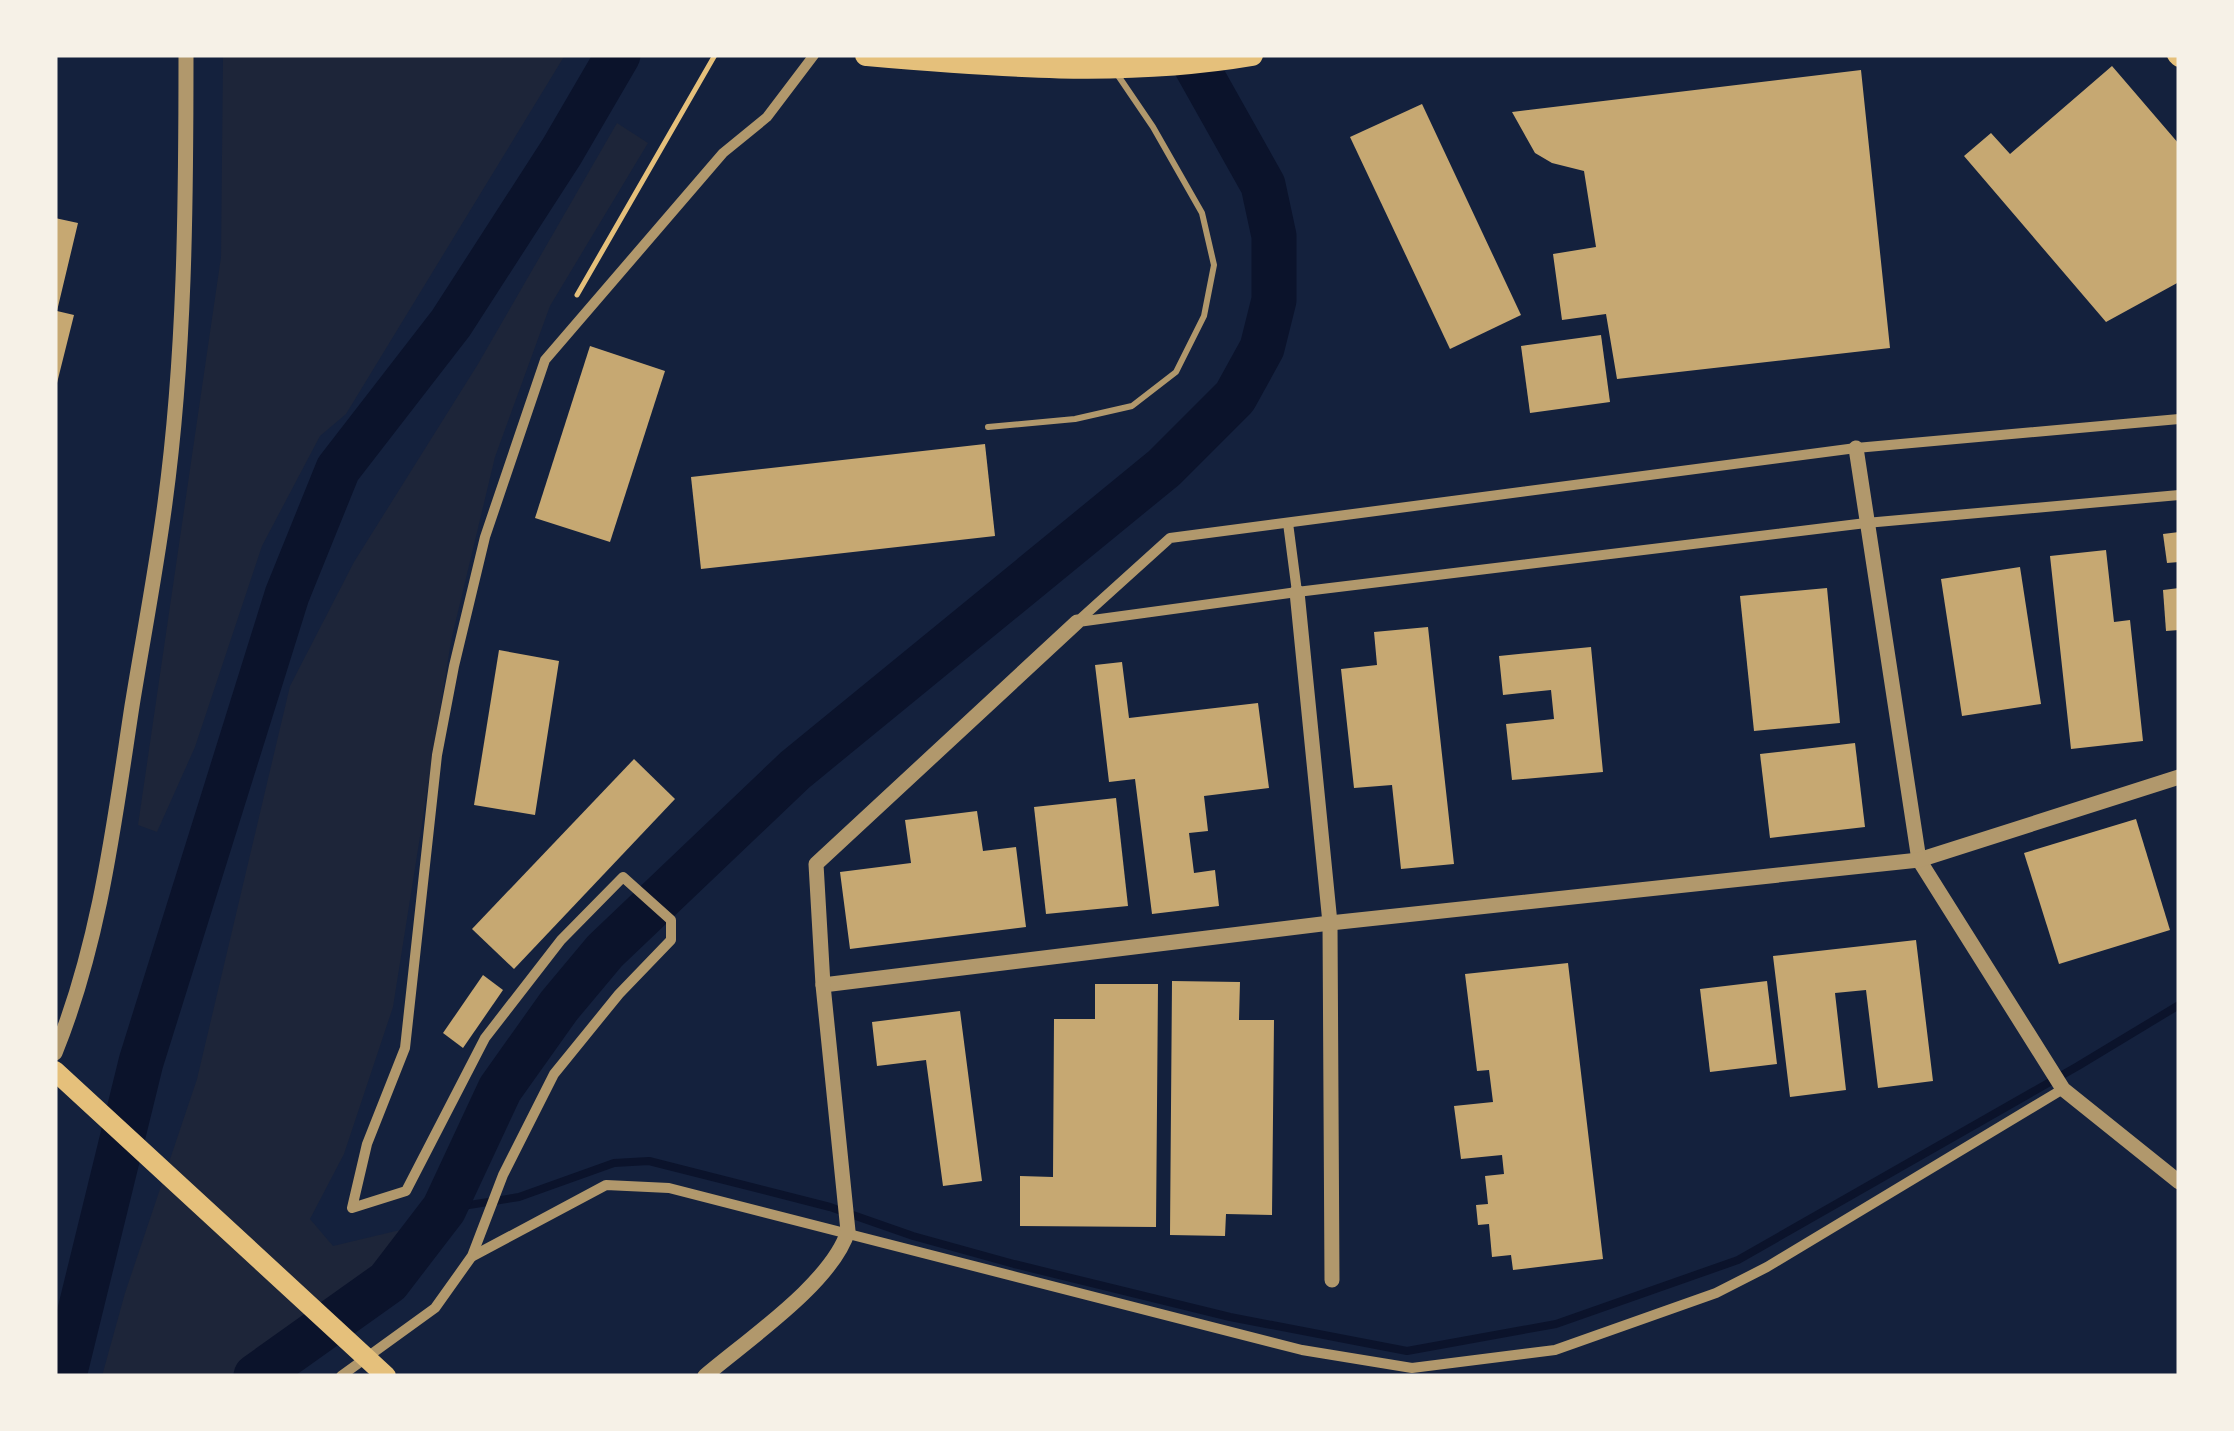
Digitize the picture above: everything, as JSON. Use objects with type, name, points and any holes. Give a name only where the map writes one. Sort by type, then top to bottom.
[{"type":"highway","points":[[866,55],[1029,69],[1113,69],[1252,55]]},
{"type":"main road","points":[[55,1071],[386,1376]]},
{"type":"street","points":[[55,1054],[77,998],[102,900],[165,502],[176,389],[184,223],[186,55]]},
{"type":"street","points":[[341,1376],[435,1308],[472,1256],[503,1175],[554,1074],[618,994],[672,940],[672,920],[623,877],[561,940],[484,1038],[406,1190],[352,1208],[367,1144],[406,1048],[438,755],[454,666],[485,538],[545,360],[722,152],[767,116],[814,55]]},
{"type":"street","points":[[705,1376],[813,1284],[842,1251],[848,1231],[823,985],[816,864],[1170,538],[1856,448],[2179,419]]},
{"type":"street","points":[[1856,448],[1918,860],[2063,1088],[2179,1182]]},
{"type":"street","points":[[1078,622],[1866,523],[2179,495]]},
{"type":"street","points":[[1288,523],[1330,923],[1332,1280]]},
{"type":"street","points":[[823,985],[1330,923],[1918,860],[2179,777]]},
{"type":"street","points":[[472,1256],[606,1184],[669,1188],[1302,1350],[1409,1372],[1555,1350],[1716,1292],[1767,1267],[2063,1088]]},
{"type":"lane","points":[[988,427],[1075,419],[1132,406],[1176,372],[1204,316],[1214,265],[1202,213],[1153,127],[1113,69]]},
{"type":"path","points":[[576,324],[570,308],[716,55]]},
{"type":"shaded area","points":[[223,55],[565,55],[346,414],[320,436],[262,546],[195,747],[157,832],[138,825],[221,257]]},
{"type":"shaded area","points":[[617,123],[648,143],[550,306],[495,457],[451,641],[393,1007],[344,1154],[310,1219],[333,1246],[400,1230],[371,1272],[229,1376],[102,1376],[125,1293],[197,1079],[290,686],[354,562],[478,364]]},
{"type":"building","points":[[2112,66],[2179,144],[2179,282],[2106,322],[1964,156],[1991,133],[2010,154]]},
{"type":"building","points":[[1861,70],[1890,348],[1617,379],[1606,314],[1562,320],[1553,254],[1596,247],[1584,171],[1552,163],[1535,153],[1512,112]]},
{"type":"building","points":[[1422,104],[1521,315],[1450,349],[1350,137]]},
{"type":"building","points":[[55,218],[78,223],[57,311],[74,315],[56,387]]},
{"type":"building","points":[[1601,335],[1610,402],[1530,413],[1521,346]]},
{"type":"building","points":[[590,346],[665,371],[610,542],[535,518]]},
{"type":"building","points":[[985,444],[995,536],[701,569],[691,477]]},
{"type":"building","points":[[2179,532],[2179,562],[2167,563],[2163,534]]},
{"type":"building","points":[[2106,550],[2114,622],[2130,620],[2143,741],[2071,749],[2050,556]]},
{"type":"building","points":[[2020,567],[2041,704],[1962,716],[1941,579]]},
{"type":"building","points":[[1827,588],[1840,723],[1754,731],[1740,596]]},
{"type":"building","points":[[2179,588],[2179,630],[2166,631],[2163,590]]},
{"type":"building","points":[[1428,627],[1454,864],[1401,869],[1392,785],[1354,788],[1341,669],[1377,665],[1374,632]]},
{"type":"building","points":[[1591,647],[1603,772],[1512,780],[1506,724],[1554,719],[1551,690],[1503,695],[1499,656]]},
{"type":"building","points":[[499,650],[559,661],[535,815],[474,805]]},
{"type":"building","points":[[1122,662],[1129,718],[1258,703],[1269,788],[1204,796],[1208,831],[1189,833],[1194,873],[1215,870],[1219,906],[1152,914],[1135,779],[1109,782],[1095,665]]},
{"type":"building","points":[[1855,743],[1865,827],[1770,838],[1760,754]]},
{"type":"building","points":[[634,759],[675,799],[514,969],[472,929]]},
{"type":"building","points":[[1116,798],[1128,906],[1046,914],[1034,807]]},
{"type":"building","points":[[977,811],[983,851],[1016,847],[1026,927],[850,949],[840,872],[911,863],[905,820]]},
{"type":"building","points":[[2136,819],[2170,930],[2059,964],[2024,853]]},
{"type":"building","points":[[1916,940],[1933,1081],[1878,1088],[1866,990],[1835,993],[1846,1090],[1790,1097],[1773,956]]},
{"type":"building","points":[[1568,963],[1603,1259],[1513,1270],[1511,1255],[1492,1257],[1489,1224],[1478,1225],[1476,1205],[1488,1204],[1485,1176],[1504,1174],[1502,1155],[1461,1159],[1454,1106],[1493,1102],[1489,1070],[1477,1071],[1465,974]]},
{"type":"building","points":[[483,975],[503,990],[463,1048],[443,1033]]},
{"type":"building","points":[[1172,981],[1240,982],[1239,1020],[1274,1020],[1272,1215],[1226,1214],[1225,1236],[1170,1235]]},
{"type":"building","points":[[1767,981],[1777,1064],[1710,1072],[1700,989]]},
{"type":"building","points":[[1095,984],[1158,984],[1156,1227],[1020,1226],[1020,1176],[1053,1177],[1054,1019],[1095,1019]]},
{"type":"building","points":[[960,1011],[982,1181],[943,1186],[926,1060],[877,1066],[872,1022]]},
{"type":"waterway","points":[[64,1376],[141,1062],[287,595],[338,469],[451,323],[562,151],[618,55]]},
{"type":"waterway","points":[[256,1376],[388,1282],[444,1209],[500,1089],[559,1006],[605,951],[795,770],[1164,468],[1235,397],[1262,348],[1274,300],[1274,236],[1263,185],[1190,55]]},
{"type":"waterway","points":[[444,1209],[519,1197],[614,1163],[649,1161],[830,1207],[913,1236],[1014,1264],[1230,1317],[1407,1351],[1556,1324],[1738,1260],[2179,1005]]}]
